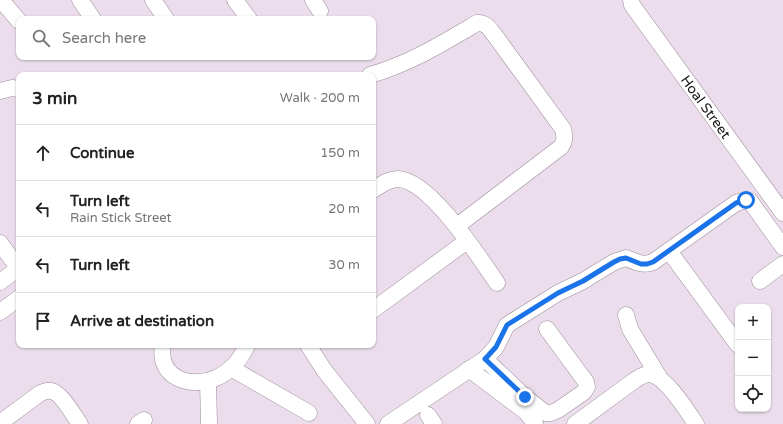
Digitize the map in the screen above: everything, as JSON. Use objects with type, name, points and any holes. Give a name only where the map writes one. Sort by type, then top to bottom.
[{"type":"street","points":[[1,0],[16,18]]},
{"type":"street","points":[[80,0],[91,16]]},
{"type":"street","points":[[152,0],[164,16]]},
{"type":"street","points":[[235,0],[247,16]]},
{"type":"street","name":"Hoal Street","points":[[631,0],[632,5],[783,213]]},
{"type":"street","points":[[376,73],[411,60],[442,44],[477,23],[483,23],[496,37],[563,130],[565,135],[564,142],[561,147],[457,226]]},
{"type":"street","points":[[376,188],[390,180],[398,179],[408,181],[424,192],[457,226],[497,283]]},
{"type":"street","points":[[388,424],[485,359],[496,347],[507,325],[558,293],[583,281],[614,262],[626,258],[641,264],[653,262],[736,203],[746,200],[750,201],[783,247]]},
{"type":"street","points":[[376,308],[467,241]]},
{"type":"street","points":[[0,243],[16,264]]},
{"type":"street","points":[[669,250],[735,341]]},
{"type":"street","points":[[760,281],[783,264]]},
{"type":"street","points":[[0,282],[16,270]]},
{"type":"street","points":[[0,312],[16,300]]},
{"type":"street","points":[[626,315],[630,330],[659,377],[684,406],[696,424]]},
{"type":"street","points":[[485,359],[525,397],[545,413],[551,413],[558,410],[584,392],[587,387],[586,382],[547,329]]},
{"type":"street","points":[[163,348],[164,364],[170,373],[177,378],[191,383],[208,381],[217,378],[238,361],[245,348]]},
{"type":"street","points":[[310,348],[324,370],[368,424]]},
{"type":"street","points":[[231,368],[309,413]]},
{"type":"street","points":[[469,369],[526,412],[534,424]]},
{"type":"street","points":[[575,424],[643,375],[649,374],[659,377]]},
{"type":"street","points":[[208,381],[209,423]]},
{"type":"street","points":[[0,423],[39,394],[46,391],[52,391],[58,394],[80,424]]},
{"type":"route","points":[[525,397],[485,359],[496,347],[507,325],[558,293],[583,281],[620,259],[626,258],[641,264],[653,262],[736,203],[746,200]]}]
